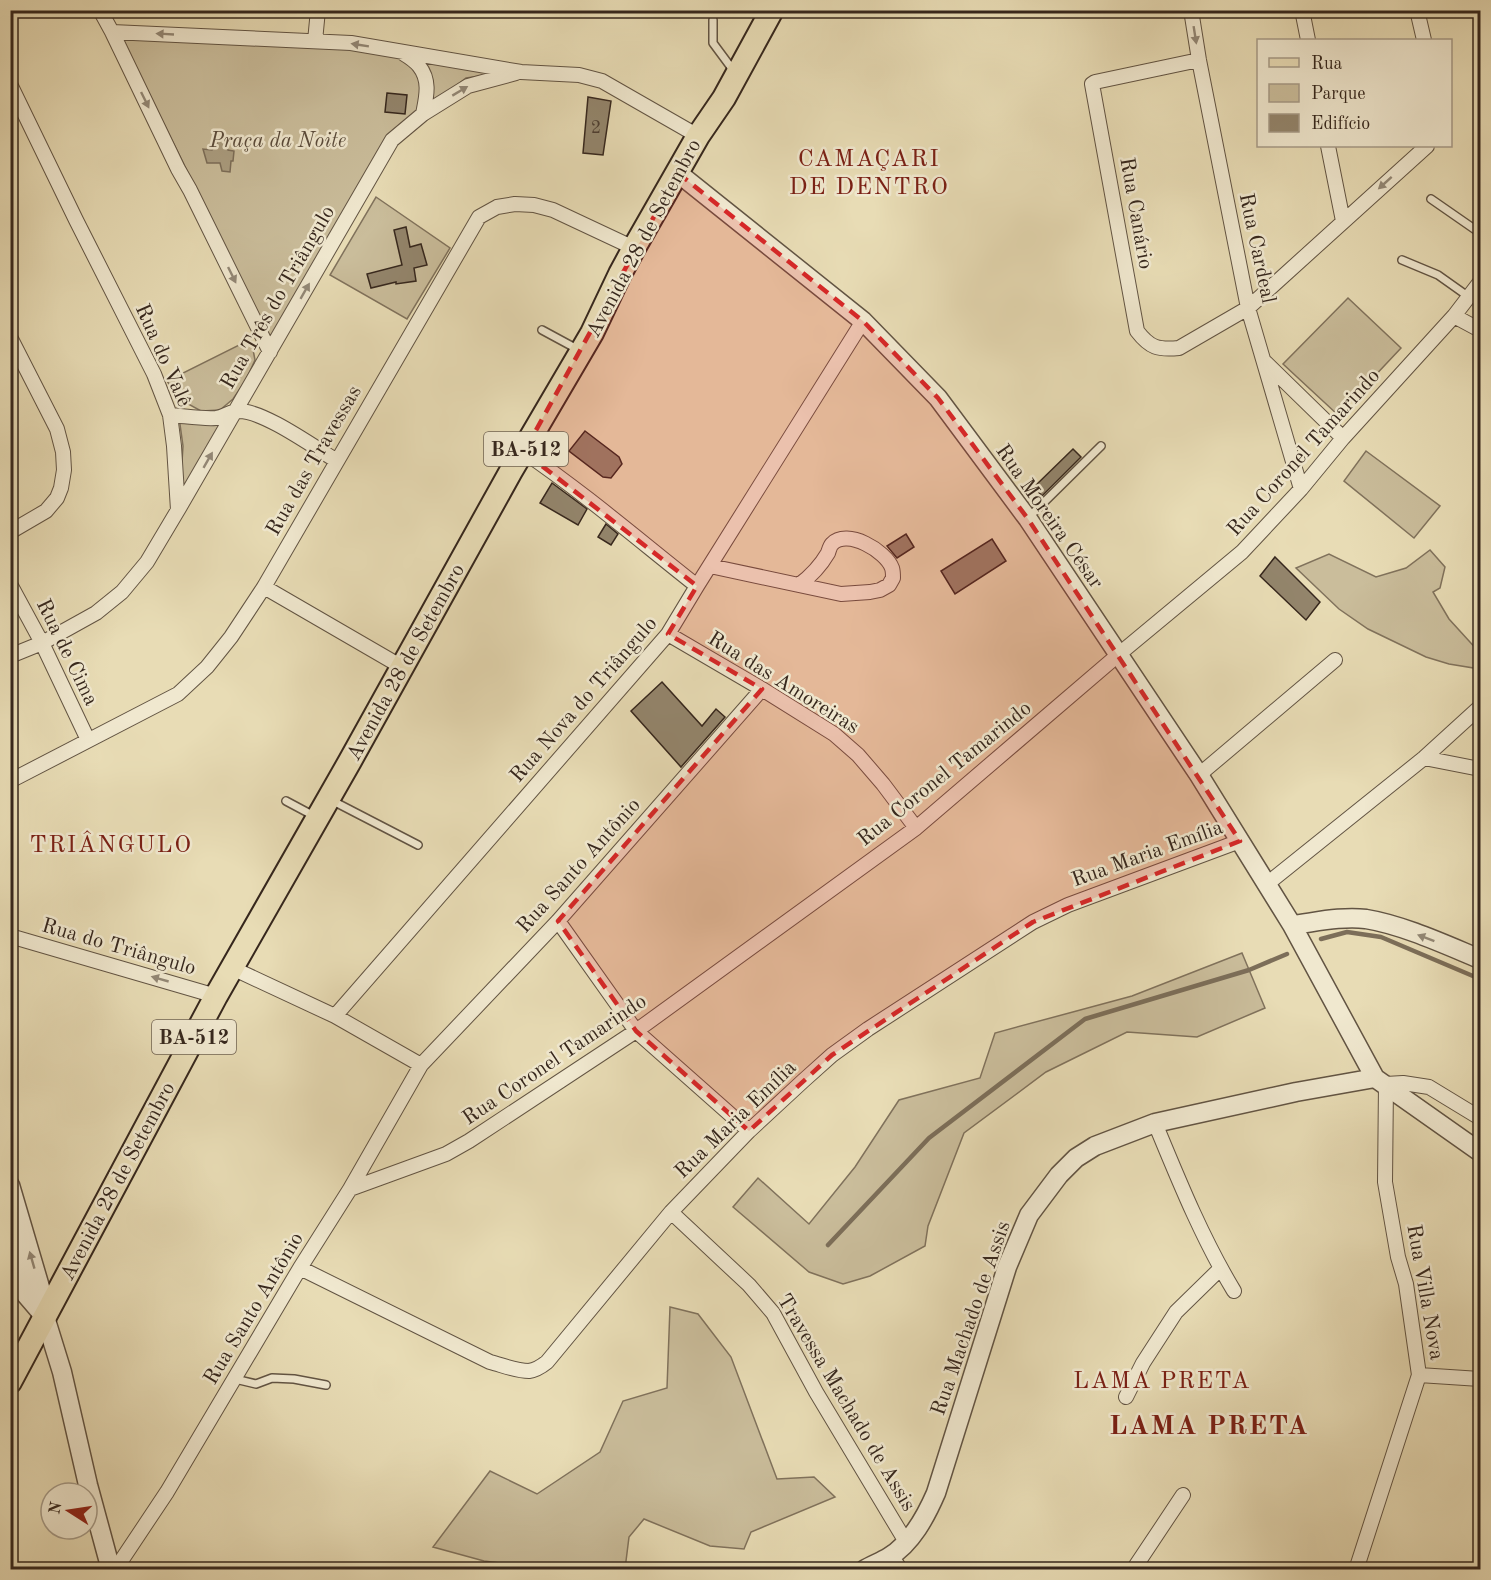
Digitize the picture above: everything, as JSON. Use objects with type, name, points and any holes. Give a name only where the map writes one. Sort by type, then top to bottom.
[{"type":"main road","name":"Avenida 28 de Setembro","points":[[45,1317],[216,996],[592,333],[634,248],[698,136],[724,98],[771,10]]},
{"type":"main road","name":"BA-512","points":[[10,1382],[45,1317]]},
{"type":"street","points":[[100,10],[270,352]]},
{"type":"street","points":[[315,41],[318,10]]},
{"type":"street","name":"Rua Cardeal","points":[[1191,10],[1248,308],[1301,489]]},
{"type":"street","points":[[1302,10],[1308,39]]},
{"type":"street","points":[[1417,10],[1424,39]]},
{"type":"street","points":[[112,32],[351,43],[521,72],[579,75],[602,81],[698,136]]},
{"type":"street","points":[[402,52],[419,66],[426,78],[427,90],[423,114]]},
{"type":"street","name":"Rua Canário","points":[[1199,60],[1092,84],[1137,331],[1155,348],[1179,348],[1248,308]]},
{"type":"street","name":"Rua Três do Triângulo","points":[[178,510],[392,140],[423,114],[468,86],[521,72]]},
{"type":"street","name":"Rua do Valê","points":[[10,84],[151,366],[170,415],[178,510]]},
{"type":"street","points":[[1328,147],[1343,221]]},
{"type":"street","points":[[1248,308],[1426,147]]},
{"type":"street","name":"Rua Moreira César","points":[[678,173],[863,321],[938,398],[1028,519],[1199,775],[1292,925],[1380,1081]]},
{"type":"street","name":"Rua das Travessas","points":[[10,781],[178,694],[207,668],[264,587],[479,217],[497,207],[516,204],[534,205],[553,210],[634,248]]},
{"type":"street","name":"Rua Coronel Tamarindo","points":[[351,1189],[446,1154],[469,1141],[636,1031],[916,828],[1242,552],[1454,316],[1480,282]]},
{"type":"street","points":[[1454,316],[1480,330]]},
{"type":"street","name":"Rua Nova do Triângulo","points":[[335,1016],[668,634],[863,321]]},
{"type":"street","points":[[10,337],[57,429],[63,452],[64,470],[57,498],[45,511],[10,532]]},
{"type":"street","points":[[1264,361],[1343,438]]},
{"type":"street","points":[[170,415],[214,418],[236,411],[251,412],[337,461]]},
{"type":"street","points":[[524,452],[548,468],[696,586]]},
{"type":"street","points":[[10,656],[42,643],[96,613],[122,592],[147,562],[178,510]]},
{"type":"street","points":[[710,566],[840,594],[880,590],[889,585],[893,578],[892,567],[872,546],[848,539],[838,540],[831,545],[828,553],[809,578],[800,585]]},
{"type":"street","name":"Rua de Cima","points":[[10,584],[42,643],[88,740]]},
{"type":"street","points":[[264,587],[402,667]]},
{"type":"street","name":"Rua das Amoreiras","points":[[668,634],[834,734],[858,755],[916,828]]},
{"type":"street","points":[[1199,775],[1335,660]]},
{"type":"street","name":"Rua Santo Antônio","points":[[113,1569],[167,1492],[300,1268],[351,1189],[421,1065],[558,921],[762,689]]},
{"type":"street","points":[[1267,884],[1424,758],[1480,707]]},
{"type":"street","points":[[1424,758],[1480,769]]},
{"type":"street","name":"Rua Maria Emília","points":[[300,1268],[490,1362],[530,1371],[537,1368],[547,1362],[671,1212],[749,1131],[832,1055],[868,1029],[1034,922],[1068,905],[1240,841]]},
{"type":"street","points":[[1292,925],[1338,919],[1364,919],[1392,925],[1480,959]]},
{"type":"street","points":[[558,921],[636,1031],[749,1131]]},
{"type":"street","name":"Rua do Triângulo","points":[[10,936],[216,996]]},
{"type":"street","points":[[232,968],[335,1016],[421,1065]]},
{"type":"street","points":[[1380,1081],[1429,1087],[1480,1118]]},
{"type":"street","points":[[1380,1081],[1480,1152]]},
{"type":"street","name":"Rua Machado de Assis","points":[[864,1569],[896,1563],[906,1542],[925,1518],[936,1493],[1007,1267],[1029,1215],[1059,1175],[1076,1158],[1095,1146],[1155,1124],[1296,1092],[1380,1081]]},
{"type":"street","name":"Rua Villa Nova","points":[[1356,1569],[1419,1375],[1406,1284],[1398,1257],[1385,1182],[1380,1081]]},
{"type":"street","points":[[1155,1124],[1185,1196],[1220,1269],[1234,1292]]},
{"type":"street","points":[[10,1185],[40,1287],[45,1317],[62,1372],[88,1485],[113,1569]]},
{"type":"street","name":"Travessa Machado de Assis","points":[[671,1212],[750,1285],[773,1313],[816,1392],[906,1542]]},
{"type":"street","points":[[10,1241],[26,1295],[45,1317]]},
{"type":"street","points":[[1126,1397],[1143,1363],[1176,1312],[1220,1269]]},
{"type":"street","points":[[1419,1375],[1480,1379]]},
{"type":"street","points":[[1133,1569],[1183,1495]]},
{"type":"lane","points":[[712,20],[713,43],[737,74]]},
{"type":"lane","points":[[1431,199],[1480,233]]},
{"type":"lane","points":[[1402,261],[1438,275],[1469,297]]},
{"type":"lane","points":[[542,330],[581,352]]},
{"type":"lane","points":[[1028,519],[1101,446]]},
{"type":"lane","points":[[286,801],[323,809],[418,845]]},
{"type":"lane","points":[[235,1378],[256,1384],[272,1378],[294,1379],[326,1385]]},
{"type":"highlighted area","points":[[678,173],[863,321],[938,398],[1028,519],[1240,841],[1033,922],[832,1055],[749,1131],[636,1031],[558,921],[762,689],[668,634],[697,586],[524,452]]},
{"type":"green space","name":"Praça da Noite","points":[[121,37],[348,48],[510,72],[466,78],[387,141],[271,341]]},
{"type":"green space","points":[[376,197],[450,248],[407,319],[330,275]]},
{"type":"green space","points":[[1348,298],[1401,348],[1338,415],[1283,364]]},
{"type":"green space","points":[[251,339],[255,360],[246,380],[233,399],[220,410],[201,411],[179,399],[167,381]]},
{"type":"green space","points":[[179,417],[223,422],[180,493],[183,446]]},
{"type":"green space","points":[[1366,451],[1440,506],[1414,538],[1344,481]]},
{"type":"green space","points":[[1430,550],[1445,567],[1440,588],[1433,592],[1449,619],[1480,653],[1480,669],[1449,664],[1426,657],[1368,629],[1339,609],[1296,568],[1329,554],[1376,577],[1406,568]]},
{"type":"green space","points":[[1242,953],[1265,1008],[1197,1037],[1127,1032],[1046,1072],[964,1133],[928,1226],[925,1246],[870,1276],[843,1284],[809,1272],[733,1207],[758,1178],[809,1224],[855,1167],[899,1100],[980,1078],[995,1033],[1132,996]]},
{"type":"green space","points":[[670,1307],[698,1314],[731,1357],[777,1479],[814,1477],[835,1497],[751,1532],[744,1549],[710,1546],[644,1519],[629,1537],[625,1569],[550,1569],[484,1561],[433,1547],[490,1471],[537,1494],[600,1452],[623,1401],[667,1388]]},
{"type":"shaded area","points":[[219,140],[224,140],[228,150],[234,151],[230,172],[222,171],[220,163],[207,163],[203,149],[212,150]]},
{"type":"building","points":[[387,93],[407,95],[405,114],[385,112]]},
{"type":"building","points":[[588,97],[611,101],[603,155],[583,153]]},
{"type":"building","points":[[406,227],[410,247],[421,244],[427,265],[414,268],[416,281],[396,284],[396,282],[371,288],[367,274],[402,265],[394,230]]},
{"type":"building","points":[[585,431],[619,457],[622,464],[611,478],[603,477],[569,451]]},
{"type":"building","points":[[1073,449],[1081,457],[1042,496],[1034,487]]},
{"type":"building","points":[[552,483],[587,509],[578,525],[540,503]]},
{"type":"building","points":[[606,524],[618,534],[611,545],[598,537]]},
{"type":"building","points":[[906,534],[914,547],[897,558],[887,546]]},
{"type":"building","points":[[992,539],[1006,561],[955,594],[941,571]]},
{"type":"building","points":[[1275,557],[1320,602],[1306,620],[1260,576]]},
{"type":"building","points":[[662,682],[702,726],[716,709],[725,717],[681,767],[631,711]]},
{"type":"waterway","points":[[1321,939],[1347,932],[1381,937],[1480,979]]},
{"type":"waterway","points":[[828,1245],[929,1138],[1085,1019],[1249,970],[1287,954]]},
{"type":"district","name":"CAMAÇARI DE DENTRO","points":[[869,172]]},
{"type":"district","name":"TRIÂNGULO","points":[[111,844]]},
{"type":"district","name":"LAMA PRETA","points":[[1162,1380]]},
{"type":"district","name":"LAMA PRETA","points":[[1209,1425]]}]
